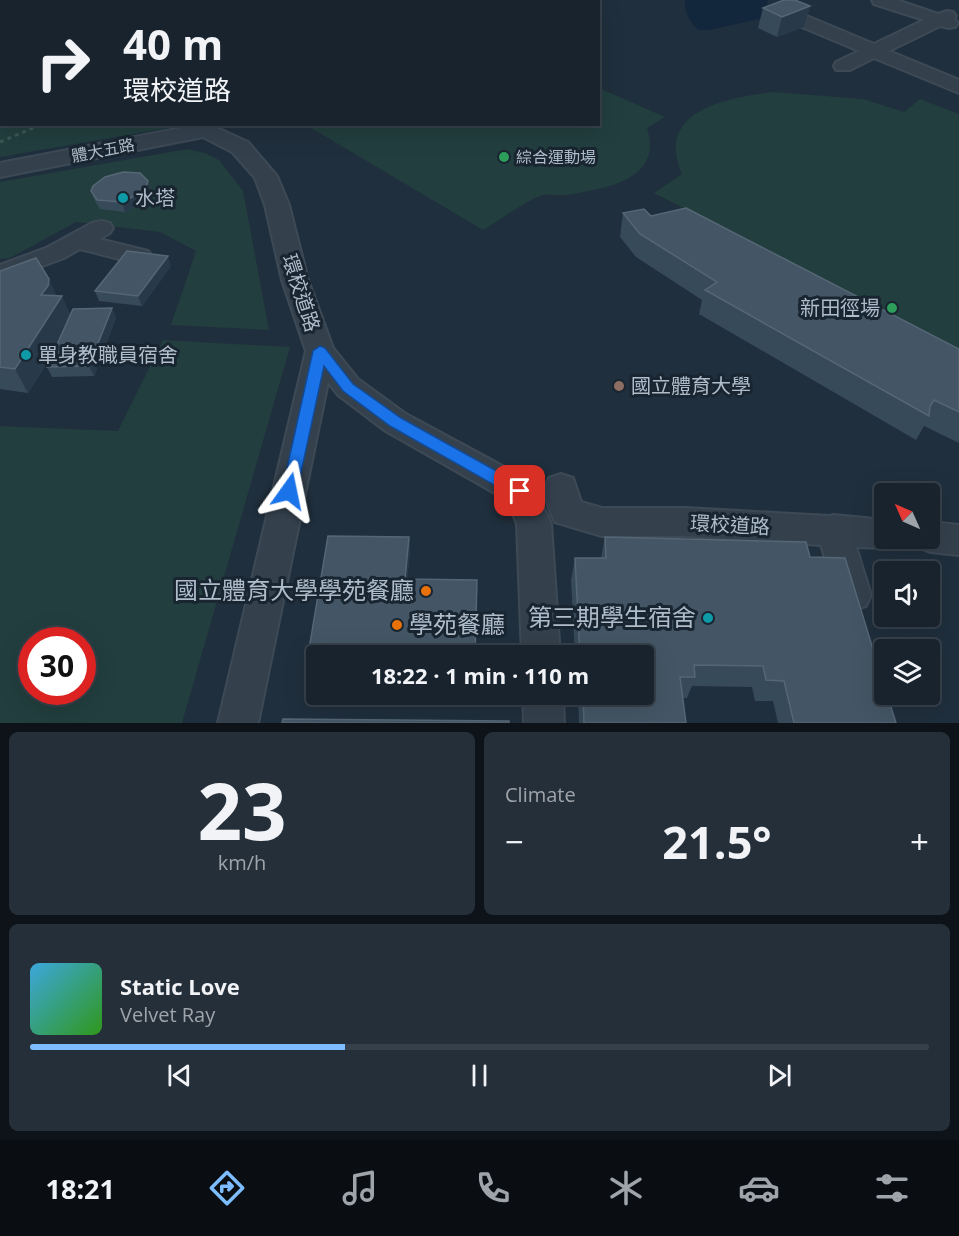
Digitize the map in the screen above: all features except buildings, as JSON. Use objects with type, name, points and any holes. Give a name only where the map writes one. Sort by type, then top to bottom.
[{"type":"street","points":[[880,0],[951,21]]},
{"type":"street","points":[[898,0],[951,21]]},
{"type":"street","points":[[784,13],[959,87]]},
{"type":"street","points":[[843,66],[874,51],[951,21]]},
{"type":"street","name":"體大五路","points":[[0,170],[206,127]]},
{"type":"street","name":"環校道路","points":[[206,127],[240,147],[266,176],[277,205],[295,280],[320,351],[348,387],[396,422],[520,491],[534,524],[540,645]]},
{"type":"street","points":[[0,274],[55,253],[101,228]]},
{"type":"street","points":[[77,241],[139,256]]},
{"type":"street","points":[[238,723],[320,351]]},
{"type":"street","name":"環校道路","points":[[561,487],[567,512],[602,522],[685,522],[874,533]]},
{"type":"street","points":[[834,529],[864,632]]},
{"type":"street","points":[[940,538],[959,540]]},
{"type":"street","points":[[543,705],[544,723]]},
{"type":"path","points":[[0,142],[37,126]]},
{"type":"green space","name":"綜合運動場","points":[[600,88],[665,117],[647,128],[650,146],[647,160],[628,179],[598,189],[537,197],[483,230],[308,126],[600,126]]},
{"type":"green space","name":"新田徑場","points":[[773,92],[863,99],[904,112],[920,99],[959,114],[959,380],[709,221],[654,193],[682,174],[676,152],[678,135],[687,122],[700,111],[717,104],[736,98]]},
{"type":"green space","points":[[0,126],[180,126],[0,157]]},
{"type":"green space","points":[[187,149],[205,153],[219,160],[243,191],[269,330],[171,325],[196,251],[160,232],[76,222],[10,258],[0,259],[0,182]]},
{"type":"green space","points":[[163,340],[290,347],[182,723],[0,723],[0,426],[118,431]]},
{"type":"water","points":[[768,0],[764,18],[709,30],[698,30],[687,13],[685,1]]},
{"type":"place","name":"綜合運動場","points":[[504,157]]},
{"type":"place","name":"水塔","points":[[123,198]]},
{"type":"place","name":"新田徑場","points":[[892,308]]},
{"type":"place","name":"單身教職員宿舍","points":[[26,355]]},
{"type":"place","name":"國立體育大學","points":[[619,386]]},
{"type":"place","name":"國立體育大學學苑餐廳","points":[[426,591]]},
{"type":"place","name":"第三期學生宿舍","points":[[708,618]]},
{"type":"place","name":"學苑餐廳","points":[[397,625]]},
{"type":"route","points":[[289,491],[320,351],[348,387],[396,422],[520,491]]}]
